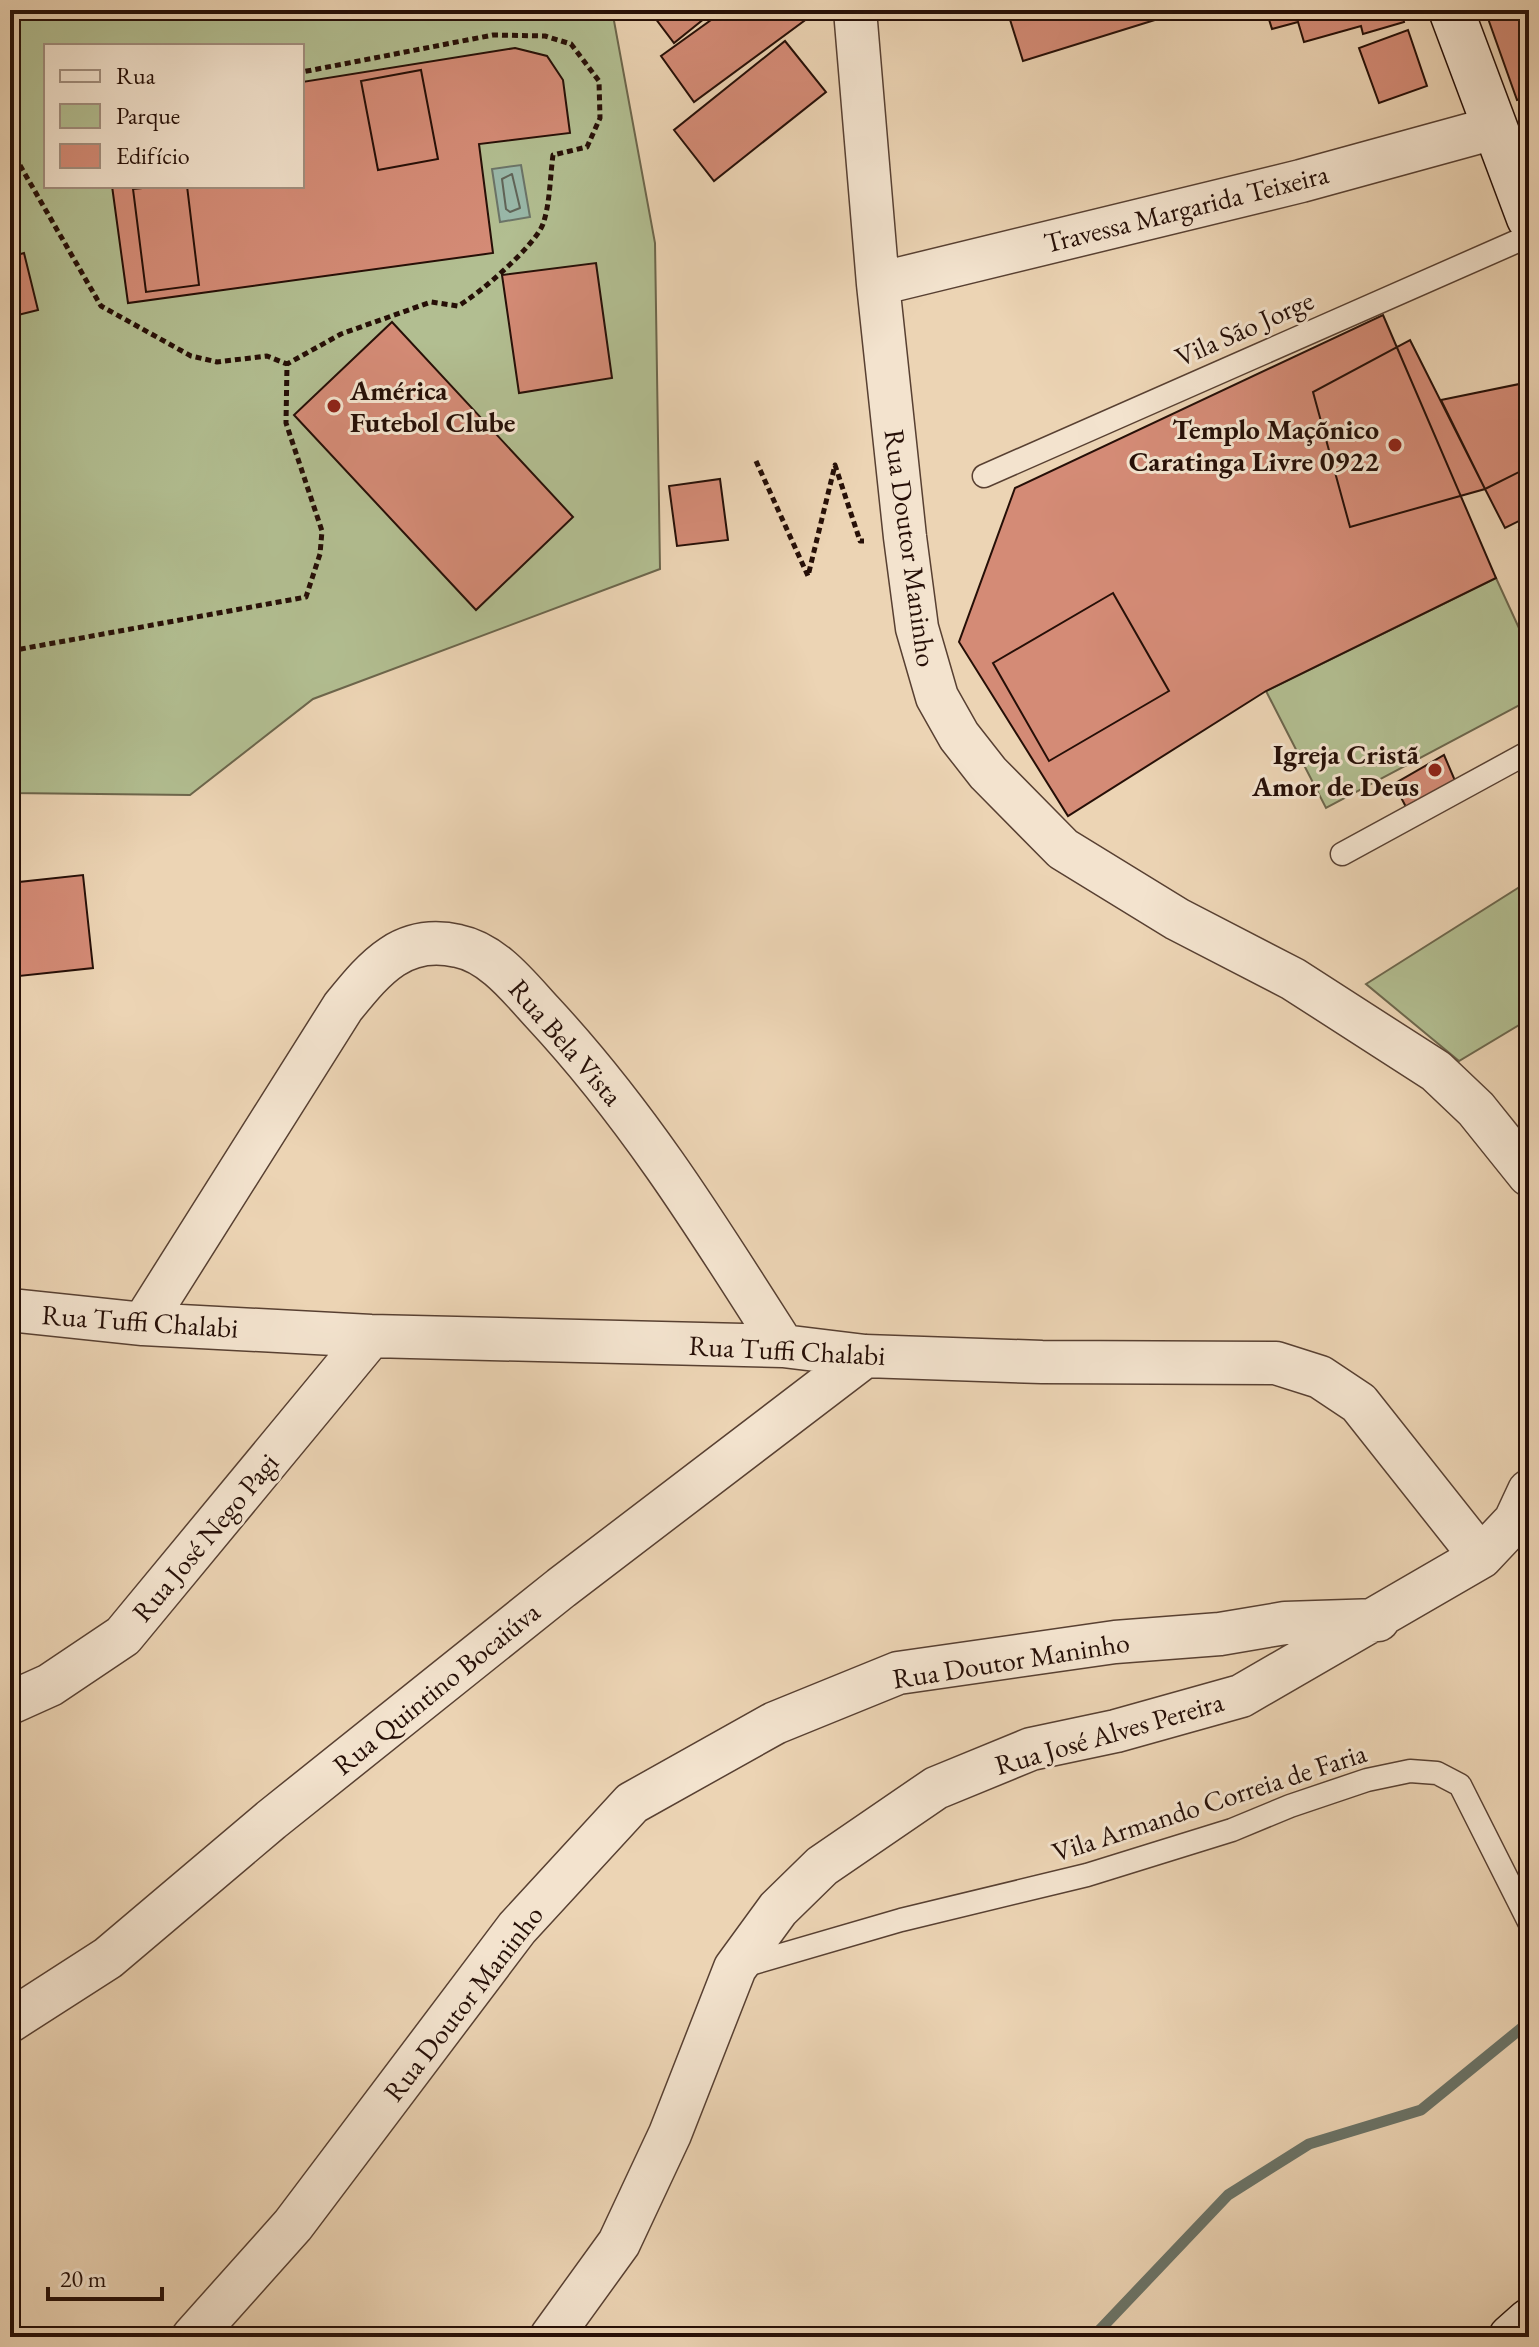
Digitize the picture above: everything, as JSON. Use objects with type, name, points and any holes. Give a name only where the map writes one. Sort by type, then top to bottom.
[{"type":"main road","points":[[1451,10],[1529,218]]},
{"type":"main road","points":[[1511,2337],[1529,2321]]},
{"type":"street","name":"Rua Doutor Maninho","points":[[855,10],[878,284],[905,537],[924,663],[937,697],[959,736],[988,773],[1063,849],[1177,919],[1293,979],[1436,1071],[1476,1109],[1529,1175]]},
{"type":"street","name":"Travessa Margarida Teixeira","points":[[878,284],[1301,181],[1494,128]]},
{"type":"street","name":"Rua Bela Vista","points":[[143,1324],[343,1007],[380,961],[418,945],[459,946],[503,970],[566,1038],[664,1159],[783,1346]]},
{"type":"street","name":"Rua Tuffi Chalabi","points":[[10,1310],[143,1324],[371,1336],[783,1346],[865,1356],[1042,1362],[1276,1363],[1320,1377],[1359,1403],[1481,1557]]},
{"type":"street","name":"Rua José Nego Pagi","points":[[10,1703],[50,1685],[123,1636],[371,1336]]},
{"type":"street","name":"Rua Quintino Bocaiúva","points":[[10,2021],[108,1958],[271,1820],[549,1598],[865,1356]]},
{"type":"street","name":"Rua Doutor Maninho","points":[[193,2337],[293,2225],[517,1928],[632,1803],[775,1723],[898,1673],[1115,1642],[1220,1634],[1285,1623],[1378,1620],[1481,1557],[1515,1521],[1529,1491]]},
{"type":"street","name":"Rua José Alves Pereira","points":[[551,2337],[619,2243],[670,2134],[735,1968],[778,1909],[822,1866],[936,1788],[1031,1749],[1116,1731],[1241,1696],[1378,1620]]},
{"type":"lane","name":"Vila São Jorge","points":[[984,476],[1529,236]]},
{"type":"lane","points":[[1342,854],[1529,752]]},
{"type":"lane","name":"Vila Armando Correia de Faria","points":[[735,1968],[901,1920],[1087,1875],[1232,1830],[1367,1780],[1410,1771],[1437,1773],[1460,1785],[1529,1922]]},
{"type":"path","points":[[287,364],[341,334],[431,302],[458,306],[482,292],[534,239],[543,223],[553,155],[587,147],[600,118],[599,81],[571,44],[545,36],[493,35],[304,72]]},
{"type":"path","points":[[10,148],[101,306],[191,356],[217,362],[267,356],[287,364]]},
{"type":"path","points":[[10,651],[306,597],[320,554],[322,531],[286,423],[287,364]]},
{"type":"path","points":[[756,461],[808,576],[835,465],[860,541],[905,537]]},
{"type":"green space","name":"América Futebol Clube","points":[[10,10],[612,10],[655,243],[660,569],[313,699],[190,795],[10,793]]},
{"type":"green space","points":[[1496,578],[1529,650],[1529,700],[1326,808],[1266,691]]},
{"type":"green space","points":[[1529,881],[1529,1019],[1459,1061],[1366,984]]},
{"type":"water","points":[[521,165],[530,217],[500,222],[492,169]]},
{"type":"building","points":[[649,10],[715,10],[674,43]]},
{"type":"building","points":[[725,10],[802,10],[808,18],[694,102],[661,56]]},
{"type":"building","points":[[1007,10],[1187,10],[1023,61]]},
{"type":"building","points":[[1266,10],[1401,10],[1404,22],[1363,34],[1361,26],[1304,42],[1298,22],[1272,29]]},
{"type":"building","points":[[1485,10],[1529,10],[1529,96],[1517,100]]},
{"type":"building","points":[[1408,30],[1427,86],[1379,103],[1359,48]]},
{"type":"building","points":[[785,41],[826,92],[714,181],[674,130]]},
{"type":"building","points":[[515,48],[547,56],[563,80],[570,133],[479,144],[493,253],[128,303],[112,188],[304,188],[304,82]]},
{"type":"building","points":[[421,70],[438,159],[378,170],[361,81]]},
{"type":"building","points":[[187,188],[199,285],[146,292],[133,189]]},
{"type":"building","points":[[24,253],[38,310],[10,317],[10,257]]},
{"type":"building","points":[[596,263],[612,378],[519,393],[502,275]]},
{"type":"building","points":[[1383,315],[1496,578],[1266,691],[1068,816],[959,642],[1015,488]]},
{"type":"building","points":[[392,322],[573,517],[476,610],[294,415]]},
{"type":"building","name":"Templo Maçõnico Caratinga Livre 0922","points":[[1410,340],[1485,489],[1350,527],[1313,392]]},
{"type":"building","points":[[1529,382],[1529,467],[1485,489],[1441,400]]},
{"type":"building","points":[[1529,467],[1529,516],[1505,528],[1485,489]]},
{"type":"building","points":[[720,479],[728,540],[677,546],[669,486]]},
{"type":"building","points":[[1529,525],[1529,548],[1519,530]]},
{"type":"building","points":[[1113,593],[1169,691],[1049,761],[993,663]]},
{"type":"building","name":"Igreja Cristã Amor de Deus","points":[[1444,755],[1459,790],[1407,809],[1394,784]]},
{"type":"building","points":[[83,875],[93,968],[10,977],[10,883]]},
{"type":"waterway","points":[[1093,2337],[1228,2195],[1309,2144],[1421,2110],[1529,2022]]},
{"type":"place","name":"América Futebol Clube","points":[[334,406]]},
{"type":"place","name":"Templo Maçõnico Caratinga Livre 0922","points":[[1395,445]]},
{"type":"place","name":"Igreja Cristã Amor de Deus","points":[[1435,770]]}]
